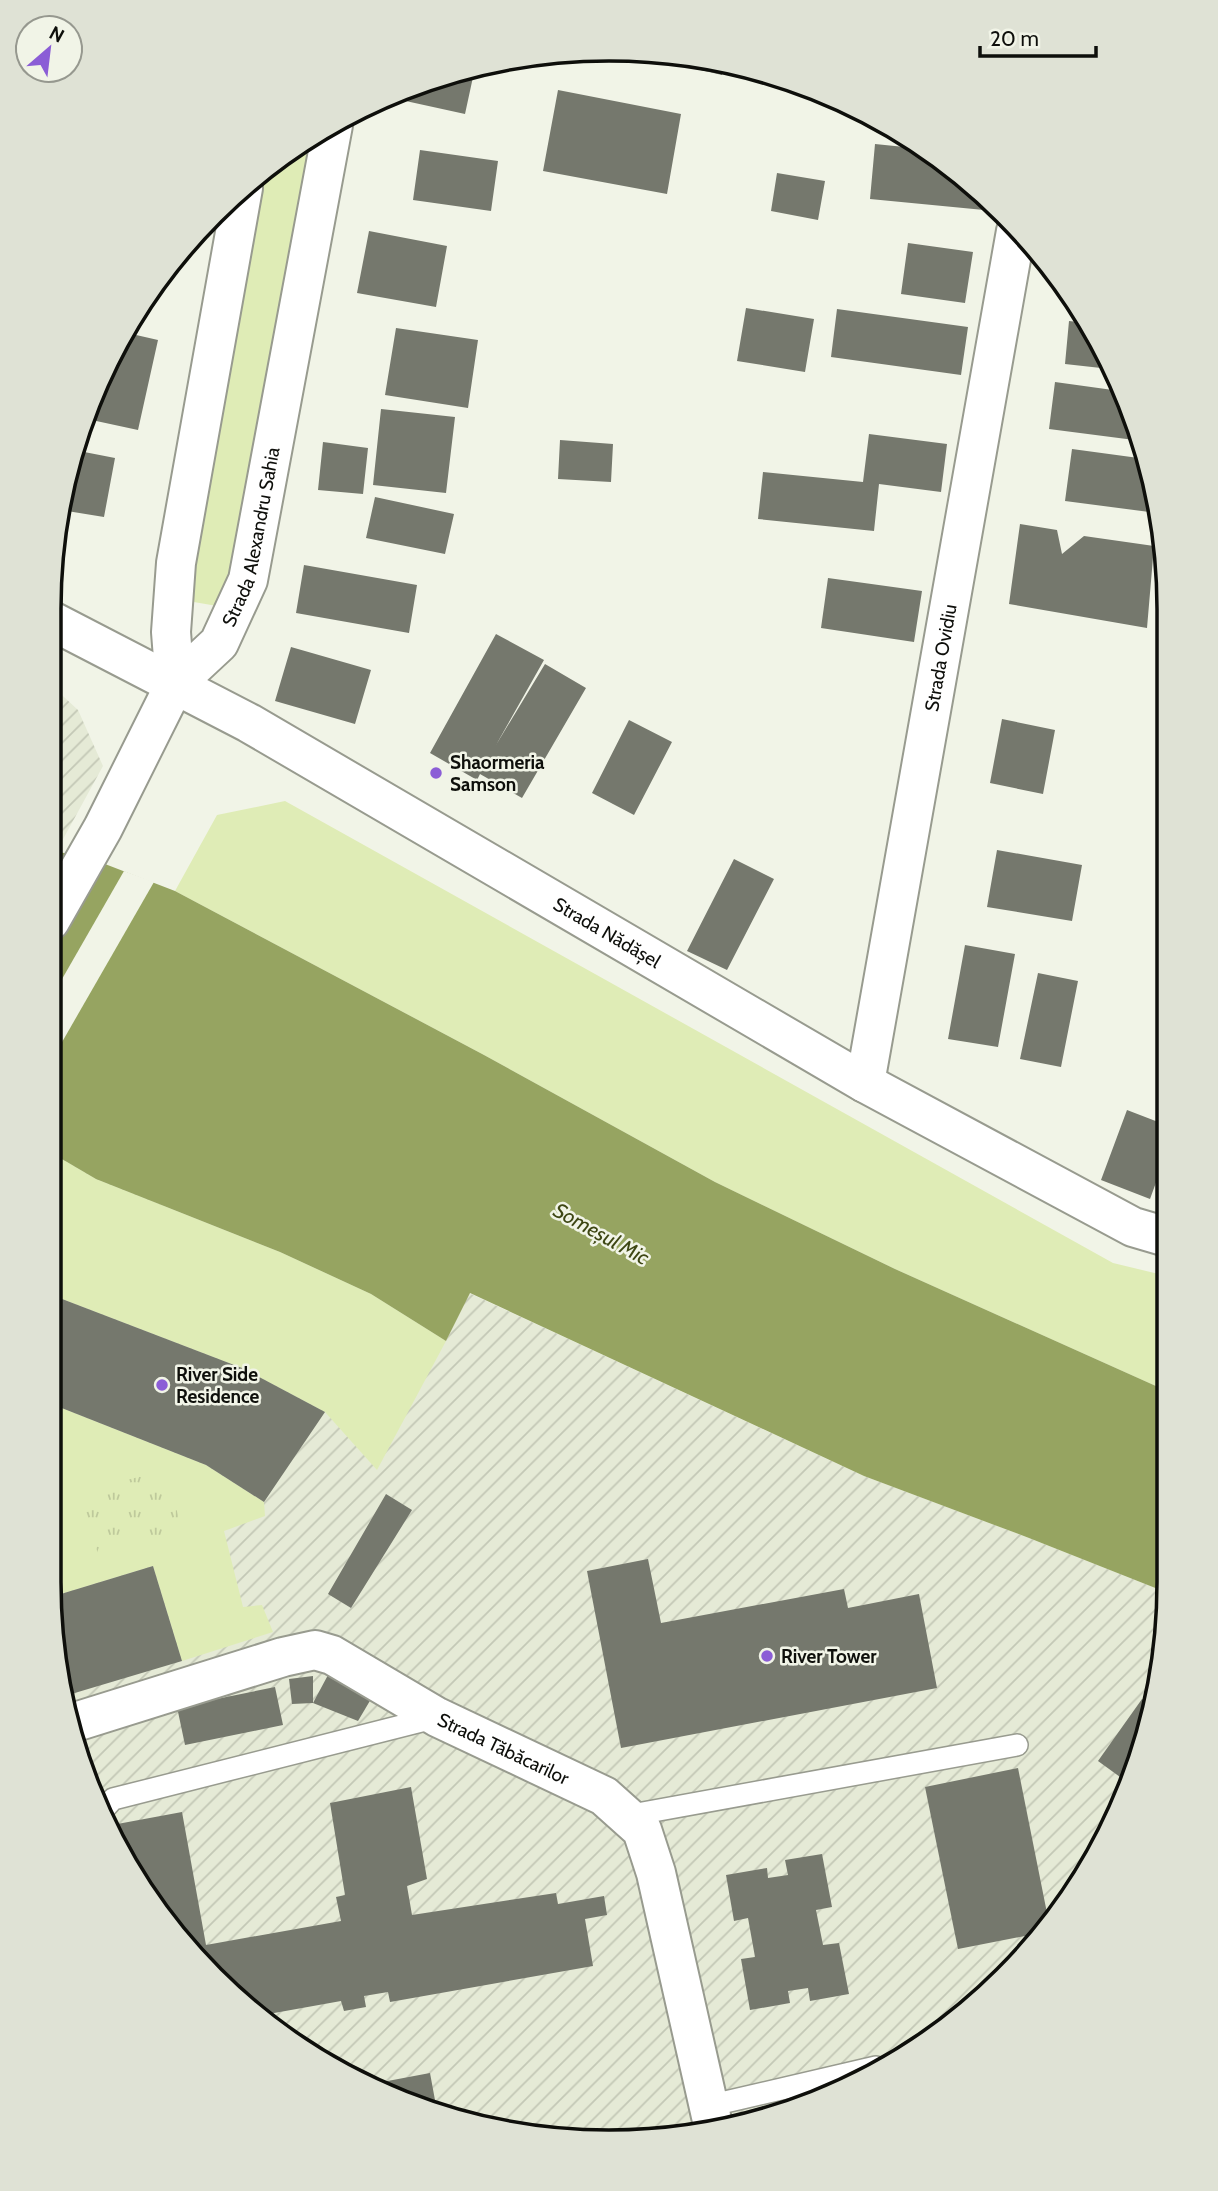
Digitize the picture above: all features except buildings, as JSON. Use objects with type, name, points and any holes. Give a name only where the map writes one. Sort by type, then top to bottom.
[{"type":"street","name":"Strada Alexandru Sahia","points":[[175,684],[219,643],[248,580],[330,138]]},
{"type":"street","points":[[61,902],[103,828],[175,684],[171,632],[176,563],[240,205]]},
{"type":"street","name":"Strada Ovidiu","points":[[865,1083],[1014,241]]},
{"type":"street","name":"Strada Nădășel","points":[[61,626],[249,723],[865,1083],[1133,1227],[1157,1234]]},
{"type":"street","name":"Strada Tăbăcarilor","points":[[79,1721],[283,1657],[314,1650],[332,1655],[437,1717],[604,1796],[642,1830],[656,1873],[711,2115]]},
{"type":"lane","points":[[109,1804],[113,1799],[437,1717]]},
{"type":"lane","points":[[626,1816],[1017,1745]]},
{"type":"lane","points":[[711,2115],[844,2076]]},
{"type":"shaded area","points":[[61,694],[78,710],[103,766],[61,843]]},
{"type":"shaded area","points":[[61,1157],[446,1341],[469,1293],[864,1476],[1157,1589],[1152,1653],[1138,1724],[1128,1758],[1115,1792],[1083,1856],[1044,1915],[1021,1943],[970,1994],[942,2017],[883,2056],[819,2088],[751,2111],[680,2125],[609,2130],[538,2125],[467,2111],[399,2088],[335,2056],[276,2017],[248,1994],[197,1943],[174,1915],[135,1856],[103,1792],[90,1758],[72,1689],[62,1618]]},
{"type":"green space","points":[[310,151],[235,574],[217,606],[188,601],[260,187]]},
{"type":"green space","points":[[285,801],[1113,1263],[1157,1274],[1157,1387],[895,1269],[715,1182],[484,1055],[175,891],[217,815]]},
{"type":"green space","points":[[61,1158],[96,1179],[280,1252],[371,1294],[446,1341],[377,1470],[325,1412],[242,1368],[61,1299]]},
{"type":"green space","points":[[61,1408],[206,1465],[264,1502],[265,1516],[224,1531],[243,1607],[262,1605],[273,1632],[182,1661],[153,1566],[61,1594]]},
{"type":"green space","points":[[166,1470],[182,1530],[98,1554],[80,1492]]},
{"type":"water","name":"Someșul Mic","points":[[61,852],[92,859],[175,891],[484,1055],[715,1182],[895,1269],[1157,1387],[1157,1589],[864,1476],[470,1293],[446,1341],[371,1294],[280,1252],[96,1179],[61,1158]]},
{"type":"pier","points":[[124,871],[154,882],[61,1044],[61,981]]},
{"type":"place","name":"Shaormeria Samson","points":[[436,773]]},
{"type":"place","name":"River Side Residence","points":[[162,1385]]},
{"type":"place","name":"River Tower","points":[[767,1656]]}]
